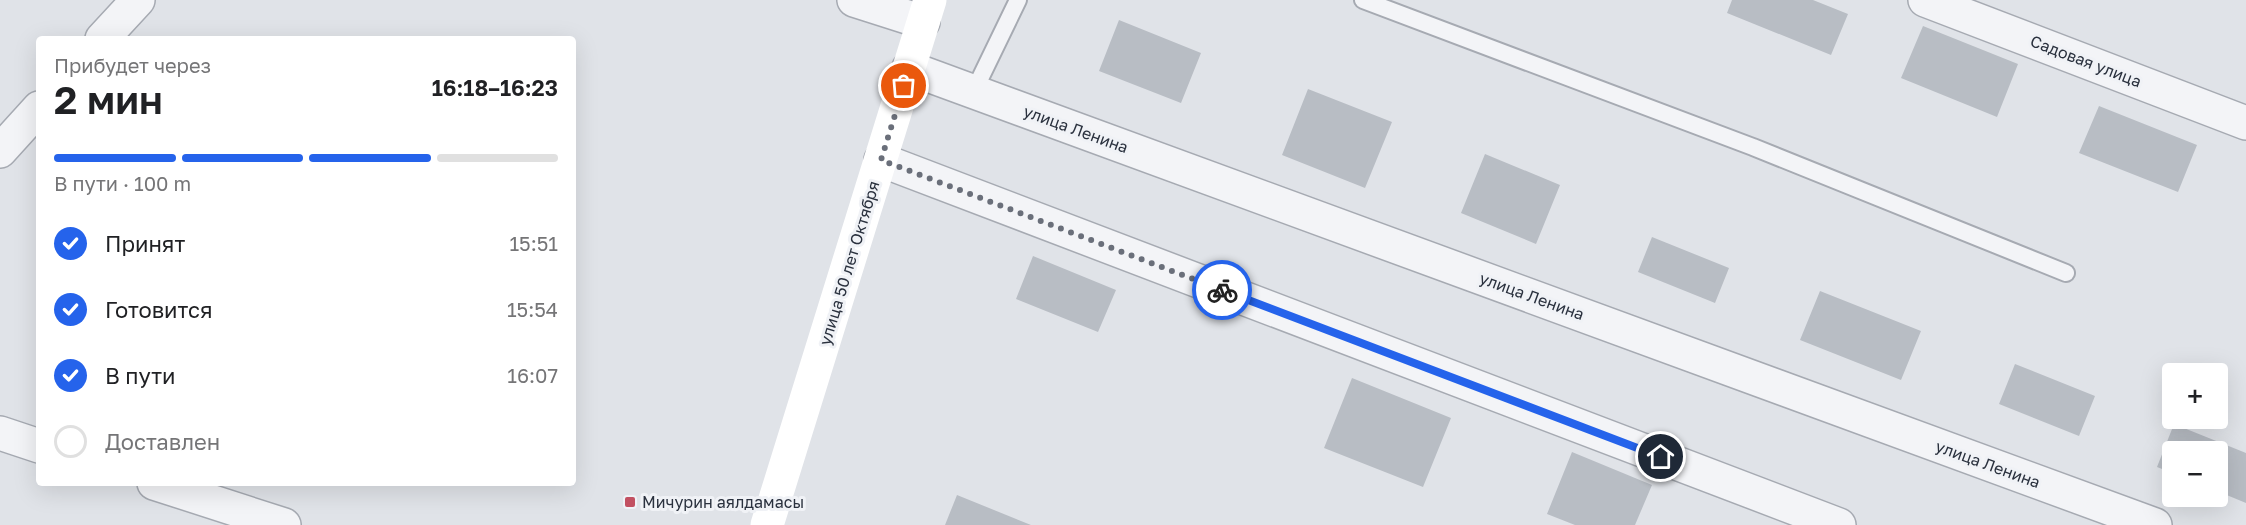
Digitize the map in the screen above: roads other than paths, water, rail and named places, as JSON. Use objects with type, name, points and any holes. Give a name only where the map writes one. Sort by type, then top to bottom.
[{"type":"main road","name":"улица 50 лет Октября","points":[[767,525],[927,11]]},
{"type":"street","points":[[105,36],[138,0]]},
{"type":"street","points":[[854,0],[927,11]]},
{"type":"street","name":"Садовая улица","points":[[1925,0],[2246,123]]},
{"type":"street","name":"улица Ленина","points":[[909,68],[2155,525]]},
{"type":"street","points":[[0,151],[36,111]]},
{"type":"street","points":[[881,160],[1839,525]]},
{"type":"street","points":[[0,433],[36,445]]},
{"type":"street","points":[[163,486],[284,525]]},
{"type":"lane","points":[[974,91],[1018,0]]},
{"type":"lane","points":[[1363,0],[1753,147],[2066,273]]},
{"type":"place","name":"Мичурин аялдамасы","points":[[630,502]]}]
